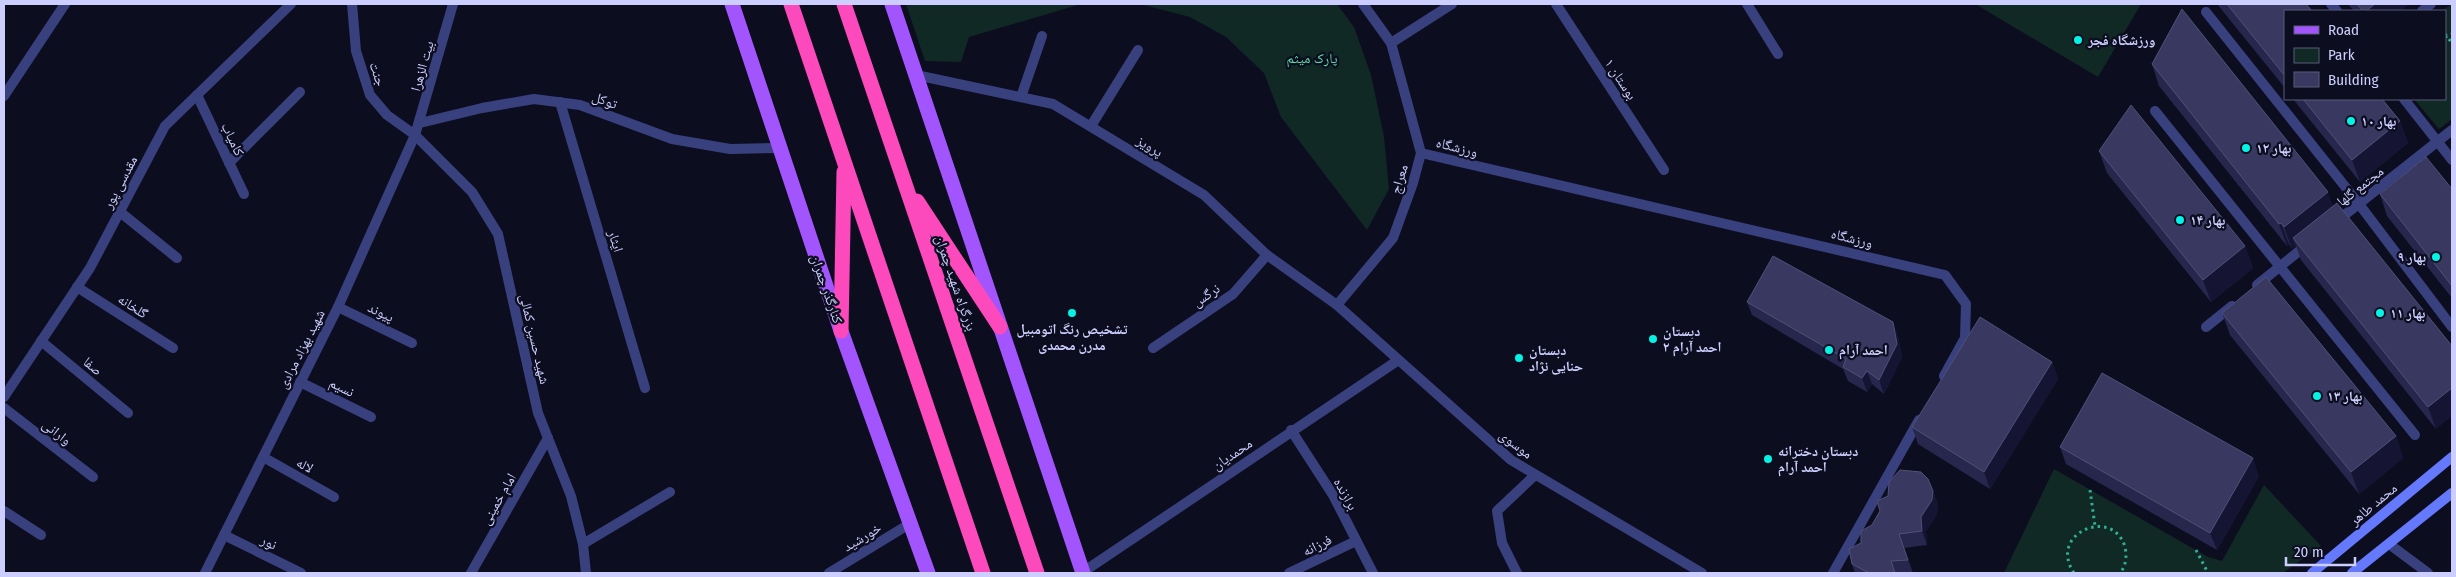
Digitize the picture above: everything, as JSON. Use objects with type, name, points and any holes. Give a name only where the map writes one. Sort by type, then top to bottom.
[{"type":"highway","points":[[791,4],[983,573]]},
{"type":"highway","name":"بزرگراه شهید چمران","points":[[844,4],[1037,573]]},
{"type":"highway","points":[[841,331],[844,161]]},
{"type":"highway","points":[[905,182],[1000,327]]},
{"type":"main road","name":"کنارگذر چمران","points":[[732,4],[841,331],[928,573]]},
{"type":"main road","points":[[892,4],[1083,572]]},
{"type":"main road","name":"محمد طاهر","points":[[2312,573],[2452,457]]},
{"type":"main road","points":[[2352,573],[2452,492]]},
{"type":"street","points":[[4,96],[65,4]]},
{"type":"street","name":"مقدسی پور","points":[[4,397],[77,287],[120,212],[165,126],[291,4]]},
{"type":"street","name":"جنت","points":[[352,4],[356,51],[370,95],[387,115],[415,135]]},
{"type":"street","name":"بیت الزهرا","points":[[415,135],[453,4]]},
{"type":"street","points":[[1363,4],[1391,43],[1452,4]]},
{"type":"street","name":"بوستان ۱","points":[[1556,4],[1664,170]]},
{"type":"street","points":[[1747,4],[1778,54]]},
{"type":"street","points":[[2206,12],[2359,204],[2452,327]]},
{"type":"street","points":[[1021,97],[1042,36]]},
{"type":"street","name":"معراج","points":[[1337,306],[1393,238],[1413,183],[1421,153],[1391,43]]},
{"type":"street","points":[[1091,126],[1138,50]]},
{"type":"street","name":"پرویز","points":[[916,74],[1053,104],[1204,195],[1268,255],[1337,306]]},
{"type":"street","points":[[229,164],[300,92]]},
{"type":"street","name":"کامیاب","points":[[197,95],[244,194]]},
{"type":"street","name":"توکل","points":[[420,123],[482,108],[534,99],[580,105],[672,139],[730,149],[780,148]]},
{"type":"street","points":[[2405,100],[2452,160]]},
{"type":"street","name":"ایثار","points":[[560,102],[646,388]]},
{"type":"street","points":[[2155,111],[2278,268],[2415,435]]},
{"type":"street","name":"مجتمع گلها","points":[[2330,227],[2452,130]]},
{"type":"street","name":"شهید بهزاد مرادی","points":[[205,573],[338,307],[415,135]]},
{"type":"street","name":"شهید حسین کمالی","points":[[415,135],[472,192],[498,234],[538,413],[571,496],[583,544],[586,573]]},
{"type":"street","name":"ورزشگاه","points":[[1421,153],[1585,192],[1750,228],[1945,276],[1966,304],[1965,338],[1941,382]]},
{"type":"street","points":[[120,212],[177,258]]},
{"type":"street","points":[[2206,327],[2315,239]]},
{"type":"street","name":"نرگس","points":[[1153,348],[1233,294],[1268,255]]},
{"type":"street","name":"گلخانه","points":[[77,287],[173,348]]},
{"type":"street","name":"موسوی","points":[[1337,306],[1511,460],[1702,573]]},
{"type":"street","name":"پیوند","points":[[338,307],[412,343]]},
{"type":"street","name":"صفا","points":[[41,341],[128,413]]},
{"type":"street","name":"محمدیان","points":[[1083,572],[1291,430],[1397,361]]},
{"type":"street","name":"نسیم","points":[[300,382],[371,417]]},
{"type":"street","name":"وارانی","points":[[4,408],[93,477]]},
{"type":"street","points":[[1833,573],[1926,408]]},
{"type":"street","name":"برازنده","points":[[1291,430],[1333,495],[1373,573]]},
{"type":"street","name":"امام خمینی","points":[[471,573],[548,438]]},
{"type":"street","name":"لاله","points":[[263,457],[334,497]]},
{"type":"street","points":[[1517,573],[1502,544],[1497,511],[1535,475]]},
{"type":"street","points":[[583,544],[670,492]]},
{"type":"street","points":[[4,511],[41,535]]},
{"type":"street","name":"خورشید","points":[[829,573],[910,523]]},
{"type":"street","name":"نور","points":[[224,535],[301,573]]},
{"type":"street","name":"فرزانه","points":[[1289,573],[1356,541]]},
{"type":"street","points":[[2389,544],[2428,573]]},
{"type":"path","points":[[2452,34],[2446,36],[2452,43]]},
{"type":"path","points":[[2090,490],[2095,526]]},
{"type":"path","points":[[2074,573],[2068,562],[2070,542],[2081,531],[2095,526],[2112,530],[2124,544],[2125,563],[2120,573]]},
{"type":"path","points":[[2196,550],[2204,569],[2208,573]]},
{"type":"path","points":[[2199,573],[2204,569]]},
{"type":"green space","points":[[906,4],[1081,4],[969,37],[961,62],[925,61]]},
{"type":"green space","name":"پارک میثم","points":[[1140,4],[1337,4],[1354,27],[1371,75],[1384,137],[1389,189],[1367,230],[1281,117],[1264,73],[1226,37],[1190,17]]},
{"type":"green space","name":"ورزشگاه فجر","points":[[1975,4],[2141,4],[2098,77]]},
{"type":"green space","points":[[2452,4],[2452,119],[2439,129],[2415,100],[2446,100],[2446,10],[2443,10]]},
{"type":"green space","points":[[2054,469],[2208,557],[2222,561],[2264,485],[2321,546],[2283,573],[2004,573]]},
{"type":"building","points":[[2227,4],[2306,4],[2311,10],[2284,10],[2284,75]]},
{"type":"building","points":[[2357,4],[2375,4],[2367,10],[2362,10]]},
{"type":"building","name":"بهار ۱۲","points":[[2182,9],[2328,192],[2284,227],[2281,223],[2279,224],[2152,64]]},
{"type":"building","points":[[2304,100],[2383,100],[2400,121],[2352,160]]},
{"type":"building","name":"بهار ۱۴","points":[[2131,105],[2245,246],[2203,280],[2099,151]]},
{"type":"building","name":"بهار ۹","points":[[2426,157],[2452,189],[2452,286],[2380,194]]},
{"type":"building","name":"بهار ۱۱","points":[[2337,203],[2452,346],[2452,388],[2428,407],[2293,238]]},
{"type":"building","points":[[1773,256],[1893,322],[1897,344],[1879,380],[1867,371],[1862,378],[1843,367],[1846,359],[1747,302]]},
{"type":"building","name":"بهار ۱۳","points":[[2266,277],[2396,436],[2351,472],[2222,313]]},
{"type":"building","points":[[1980,317],[2052,362],[1984,472],[1912,427]]},
{"type":"building","points":[[2102,373],[2253,458],[2210,533],[2060,447]]},
{"type":"building","points":[[1900,470],[1921,472],[1928,479],[1933,491],[1932,500],[1921,517],[1922,531],[1899,534],[1908,560],[1891,561],[1895,573],[1869,573],[1852,564],[1849,549],[1861,543],[1861,531],[1872,525],[1880,511],[1877,501],[1888,496],[1889,482]]},
{"type":"place","name":"ورزشگاه فجر","points":[[2078,40]]},
{"type":"place","name":"بهار ۱۰","points":[[2351,121]]},
{"type":"place","name":"بهار ۱۲","points":[[2246,148]]},
{"type":"place","name":"بهار ۱۴","points":[[2180,220]]},
{"type":"place","name":"بهار ۹","points":[[2436,257]]},
{"type":"place","name":"تشخیص رنگ اتومبیل مدرن محمدی","points":[[1072,313]]},
{"type":"place","name":"بهار ۱۱","points":[[2380,313]]},
{"type":"place","name":"دبستان احمد آرام ۲","points":[[1653,339]]},
{"type":"place","name":"احمد آرام","points":[[1829,350]]},
{"type":"place","name":"دبستان حنایی نژاد","points":[[1519,358]]},
{"type":"place","name":"بهار ۱۳","points":[[2317,396]]},
{"type":"place","name":"دبستان دخترانه احمد آرام","points":[[1768,459]]}]
